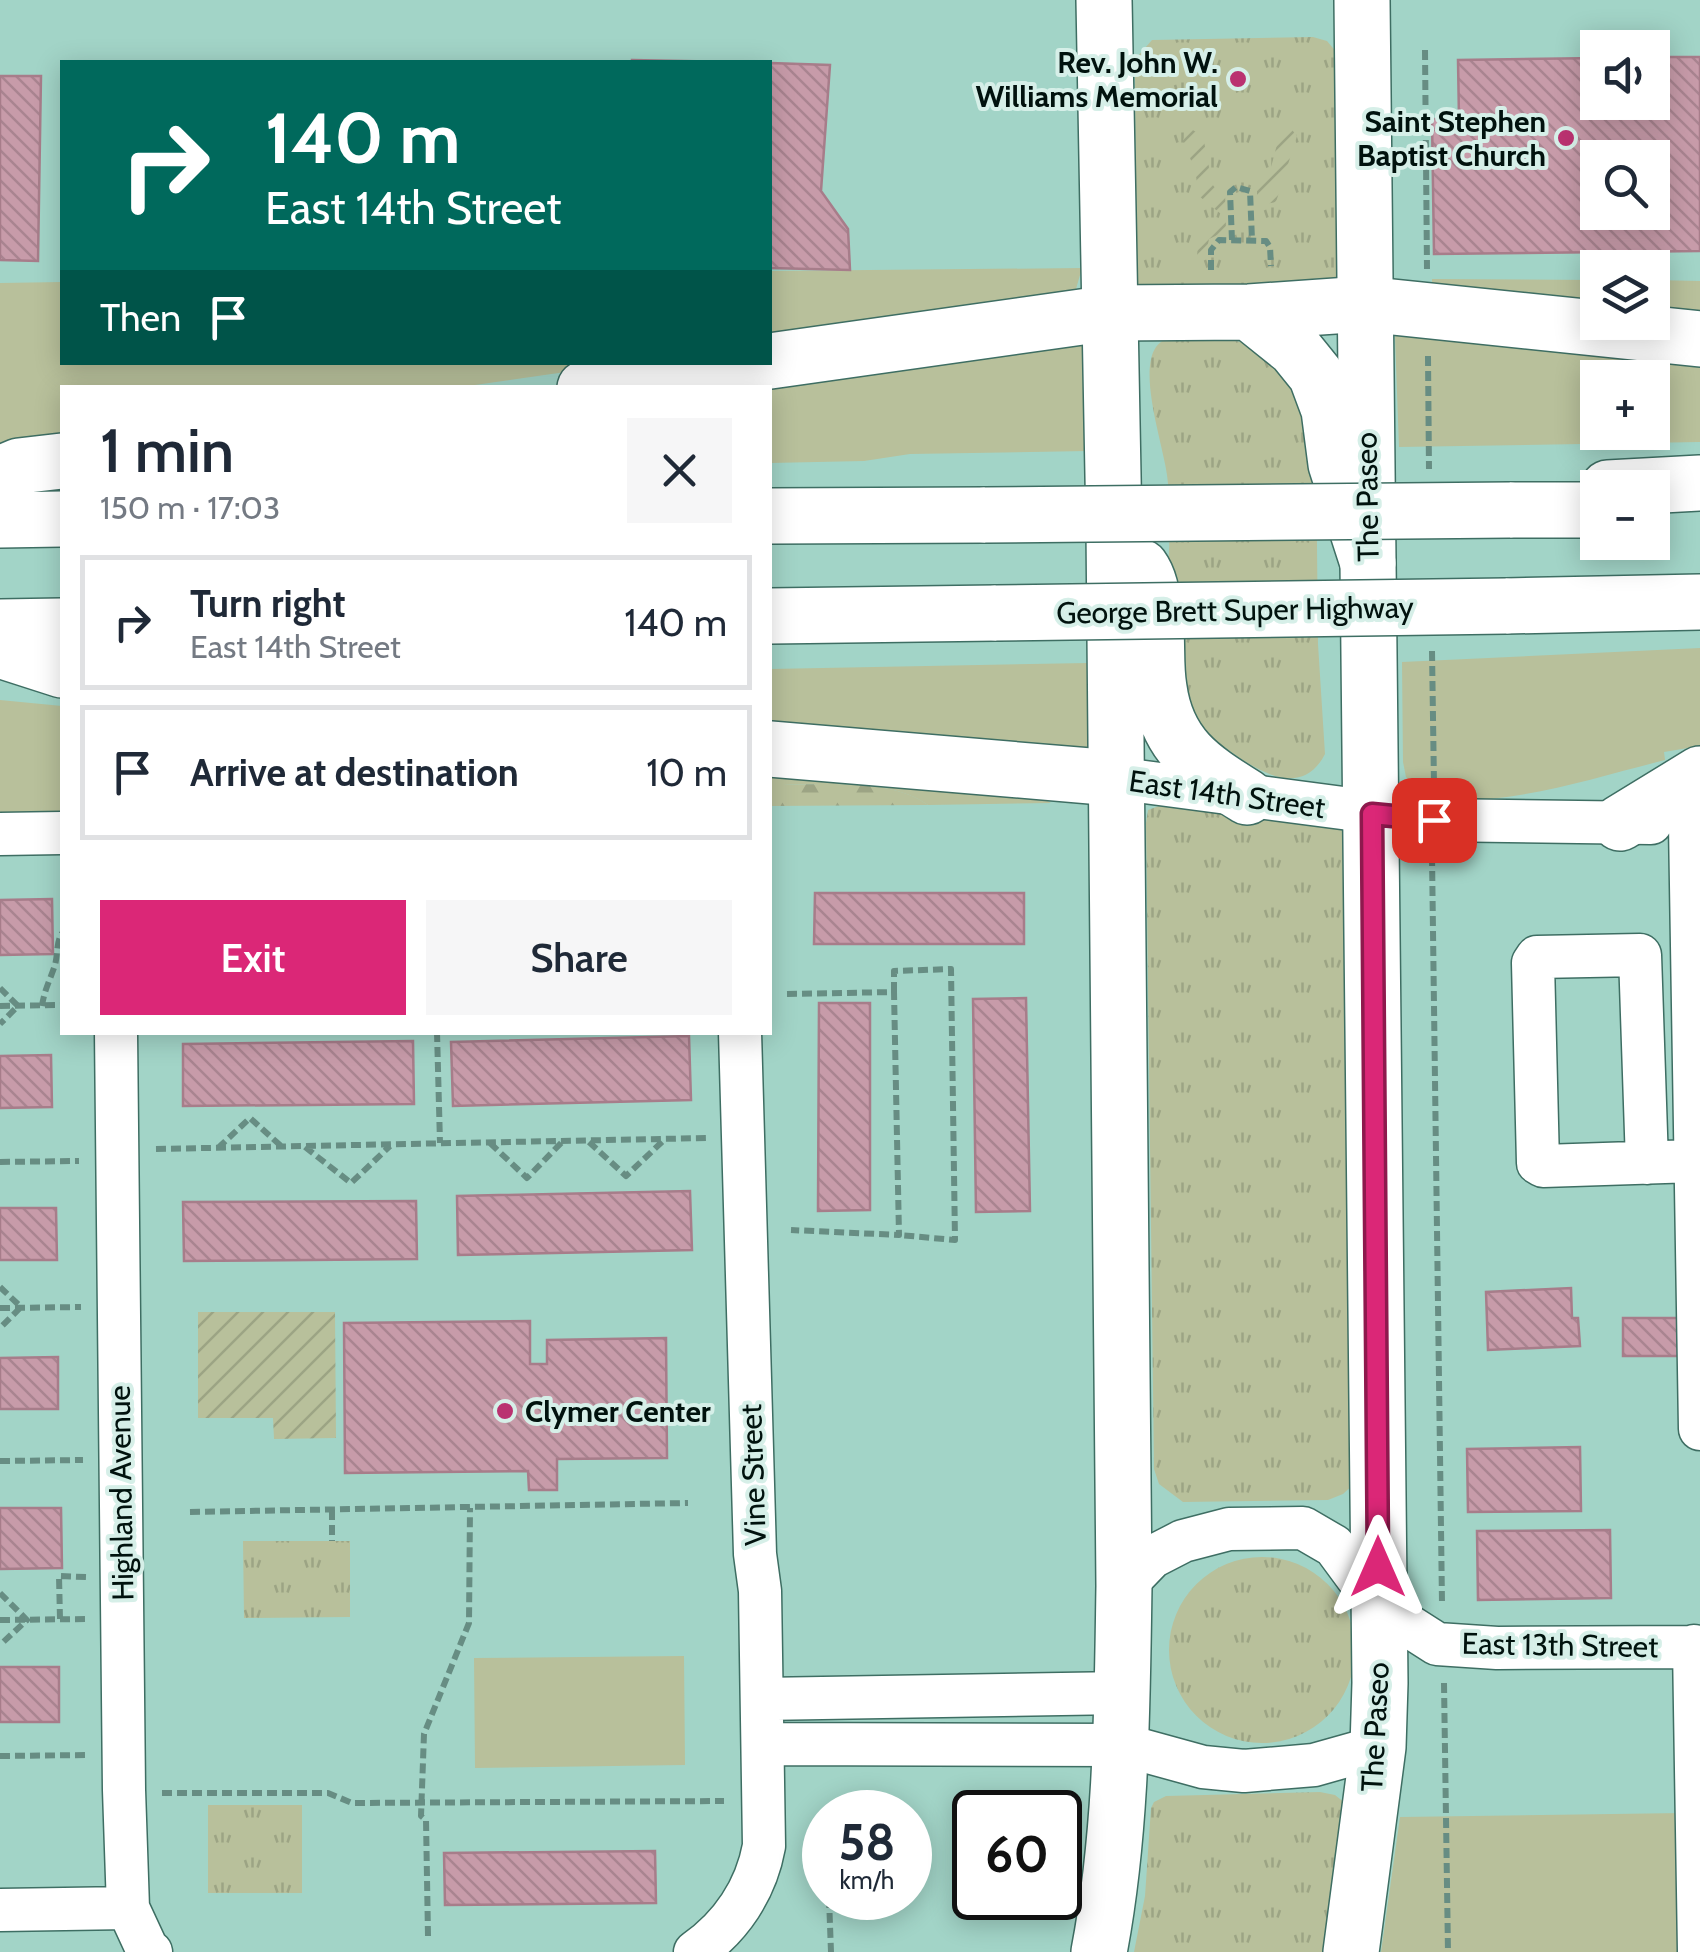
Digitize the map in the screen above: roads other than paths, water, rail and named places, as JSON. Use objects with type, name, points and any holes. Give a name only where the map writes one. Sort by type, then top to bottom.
[{"type":"main road","points":[[1099,1952],[1113,1862],[1123,1719],[1124,1586],[1114,528],[1104,0]]},
{"type":"main road","name":"The Paseo","points":[[1351,1952],[1378,1747],[1362,0]]},
{"type":"main road","points":[[1260,292],[1316,375],[1330,410],[1336,464],[1368,563]]},
{"type":"main road","points":[[772,361],[1260,292],[1700,339]]},
{"type":"main road","points":[[605,385],[740,365]]},
{"type":"main road","points":[[0,474],[18,466],[60,460]]},
{"type":"main road","points":[[1670,485],[1700,483]]},
{"type":"main road","points":[[1512,510],[1580,490]]},
{"type":"main road","points":[[772,516],[1580,510]]},
{"type":"main road","points":[[1670,510],[1700,510]]},
{"type":"main road","points":[[0,520],[60,520]]},
{"type":"main road","points":[[1114,528],[1149,578],[1157,638],[1158,689],[1170,730],[1190,759],[1247,797]]},
{"type":"main road","name":"George Brett Super Highway","points":[[772,616],[1700,602]]},
{"type":"main road","points":[[0,626],[60,626]]},
{"type":"main road","points":[[0,650],[60,669]]},
{"type":"main road","points":[[772,749],[1114,778]]},
{"type":"main road","points":[[1620,823],[1697,807]]},
{"type":"street","name":"East 14th Street","points":[[1114,778],[1434,820],[1620,823]]},
{"type":"street","points":[[1697,807],[1695,1161],[1700,1430]]},
{"type":"street","points":[[0,834],[60,833]]},
{"type":"street","points":[[1647,1163],[1640,956],[1537,956],[1533,963],[1538,1163],[1543,1166],[1647,1163],[1695,1161]]},
{"type":"street","name":"Highland Avenue","points":[[116,1035],[128,1908],[149,1950]]},
{"type":"street","name":"Vine Street","points":[[695,1952],[738,1911],[760,1868],[764,1846],[740,1035]]},
{"type":"street","name":"East 13th Street","points":[[1124,1586],[1152,1557],[1183,1541],[1229,1529],[1303,1528],[1334,1546],[1378,1607],[1436,1644],[1497,1648],[1697,1646]]},
{"type":"street","points":[[1697,1646],[1699,1952]]},
{"type":"street","points":[[762,1700],[1123,1719],[1203,1767],[1244,1771],[1314,1766],[1378,1747]]},
{"type":"street","points":[[763,1744],[1123,1719]]},
{"type":"street","points":[[0,1910],[128,1908]]},
{"type":"place","name":"Rev. John W. Williams Memorial","points":[[1238,79]]},
{"type":"place","name":"Saint Stephen Baptist Church","points":[[1566,138]]},
{"type":"place","name":"Clymer Center","points":[[505,1411]]}]
